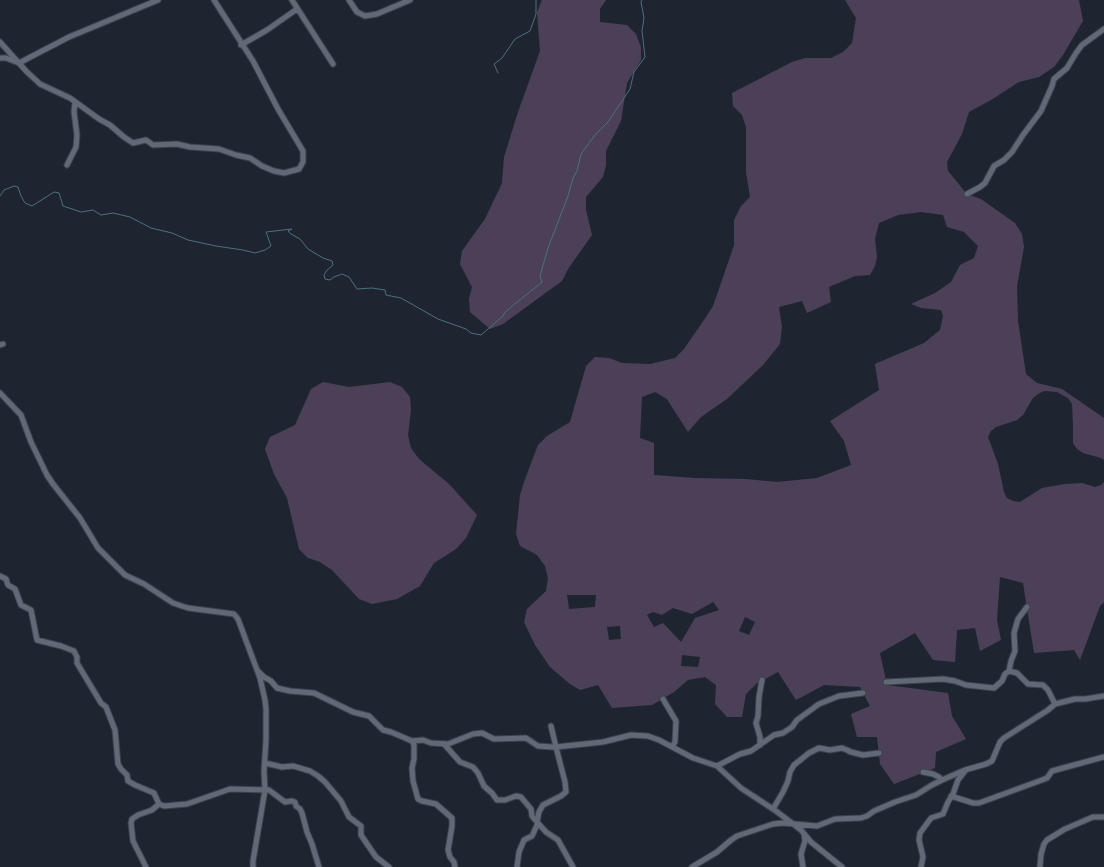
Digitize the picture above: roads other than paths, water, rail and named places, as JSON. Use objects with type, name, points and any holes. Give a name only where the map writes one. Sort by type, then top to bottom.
[{"type":"street","points":[[0,58],[6,58],[19,63],[69,38],[158,0]]},
{"type":"street","points":[[0,42],[32,78],[110,124],[133,143],[146,140],[153,145],[177,144],[219,149],[250,158],[262,166],[284,173],[299,168],[303,162],[303,151],[253,61],[214,0]]},
{"type":"street","points":[[292,0],[333,64]]},
{"type":"street","points":[[349,0],[357,12],[364,16],[377,14],[410,0]]},
{"type":"street","points":[[241,44],[267,30],[297,9]]},
{"type":"street","points":[[967,194],[980,187],[994,166],[1012,152],[1041,111],[1054,79],[1068,68],[1082,46],[1104,29]]},
{"type":"street","points":[[67,165],[76,147],[75,102]]},
{"type":"street","points":[[0,393],[21,415],[31,442],[53,484],[80,518],[98,548],[126,575],[144,584],[172,603],[188,608],[234,614],[238,619],[260,678],[265,700],[265,790],[253,861],[254,867]]},
{"type":"street","points":[[0,576],[6,579],[8,585],[15,589],[21,605],[31,610],[37,640],[74,651],[77,663],[101,703],[106,707],[115,730],[118,764],[127,774],[128,780],[154,793],[159,804],[164,806],[187,804],[230,789],[269,790],[285,802],[295,802],[296,806],[300,809],[319,867]]},
{"type":"street","points":[[886,682],[944,680],[994,688],[1009,671],[1015,651],[1014,633],[1018,619],[1027,607]]},
{"type":"street","points":[[256,669],[277,688],[314,693],[353,712],[369,716],[383,730],[412,741],[423,740],[431,743],[448,744],[473,734],[482,733],[494,739],[526,738],[543,747],[603,742],[631,735],[648,736],[693,758],[717,766],[742,788],[801,830],[811,842],[842,867]]},
{"type":"street","points":[[1009,671],[1018,673],[1028,684],[1043,685],[1048,690],[1055,704]]},
{"type":"street","points":[[760,745],[756,723],[762,680]]},
{"type":"street","points":[[717,766],[740,754],[751,751],[774,735],[783,733],[819,704],[839,696],[863,693]]},
{"type":"street","points":[[692,867],[743,833],[773,824],[817,826],[835,819],[861,818],[899,800],[916,795],[932,784],[992,761],[1000,742],[1004,738],[1055,704],[1075,698],[1085,699],[1104,696]]},
{"type":"street","points":[[663,699],[676,722],[675,742],[672,747]]},
{"type":"street","points":[[517,867],[518,852],[524,840],[532,836],[543,805],[566,792],[551,726]]},
{"type":"street","points":[[412,741],[414,745],[413,781],[418,798],[422,802],[436,804],[452,818],[448,850],[455,867]]},
{"type":"street","points":[[444,744],[460,762],[473,767],[484,786],[498,800],[505,800],[516,796],[521,797],[531,809],[532,816],[546,832],[558,840],[574,867]]},
{"type":"street","points":[[773,809],[783,792],[790,772],[809,753],[819,748],[830,750],[842,748],[863,755],[879,753]]},
{"type":"street","points":[[952,796],[973,803],[979,803],[1047,778],[1052,771],[1104,757]]},
{"type":"street","points":[[265,763],[282,767],[292,766],[310,771],[325,782],[341,801],[349,817],[361,826],[361,835],[376,857],[389,867]]},
{"type":"street","points":[[922,867],[920,833],[932,818],[943,814],[958,780],[965,770]]},
{"type":"street","points":[[923,772],[933,774],[942,780]]},
{"type":"street","points":[[146,867],[134,841],[132,819],[152,810],[159,804]]},
{"type":"street","points":[[1040,867],[1041,854],[1047,840],[1093,817],[1104,817]]},
{"type":"street","points":[[803,867],[801,854],[804,833]]},
{"type":"waterway","points":[[498,73],[494,64],[502,58],[515,39],[530,31],[536,14],[536,0]]},
{"type":"waterway","points":[[0,196],[4,190],[14,186],[18,187],[25,203],[32,206],[54,192],[59,193],[63,206],[81,212],[93,210],[101,215],[113,213],[130,217],[151,228],[172,233],[188,240],[255,253],[271,246],[266,232],[292,229],[288,231],[300,239],[308,249],[332,261],[333,265],[324,275],[325,279],[330,280],[342,274],[349,277],[357,289],[372,288],[385,290],[386,295],[401,298],[438,319],[466,329],[471,333],[481,335],[503,316],[505,312],[542,282],[540,276],[548,248],[577,171],[581,154],[595,135],[608,122],[630,89],[634,72],[645,57],[642,31],[644,18],[642,0]]}]
